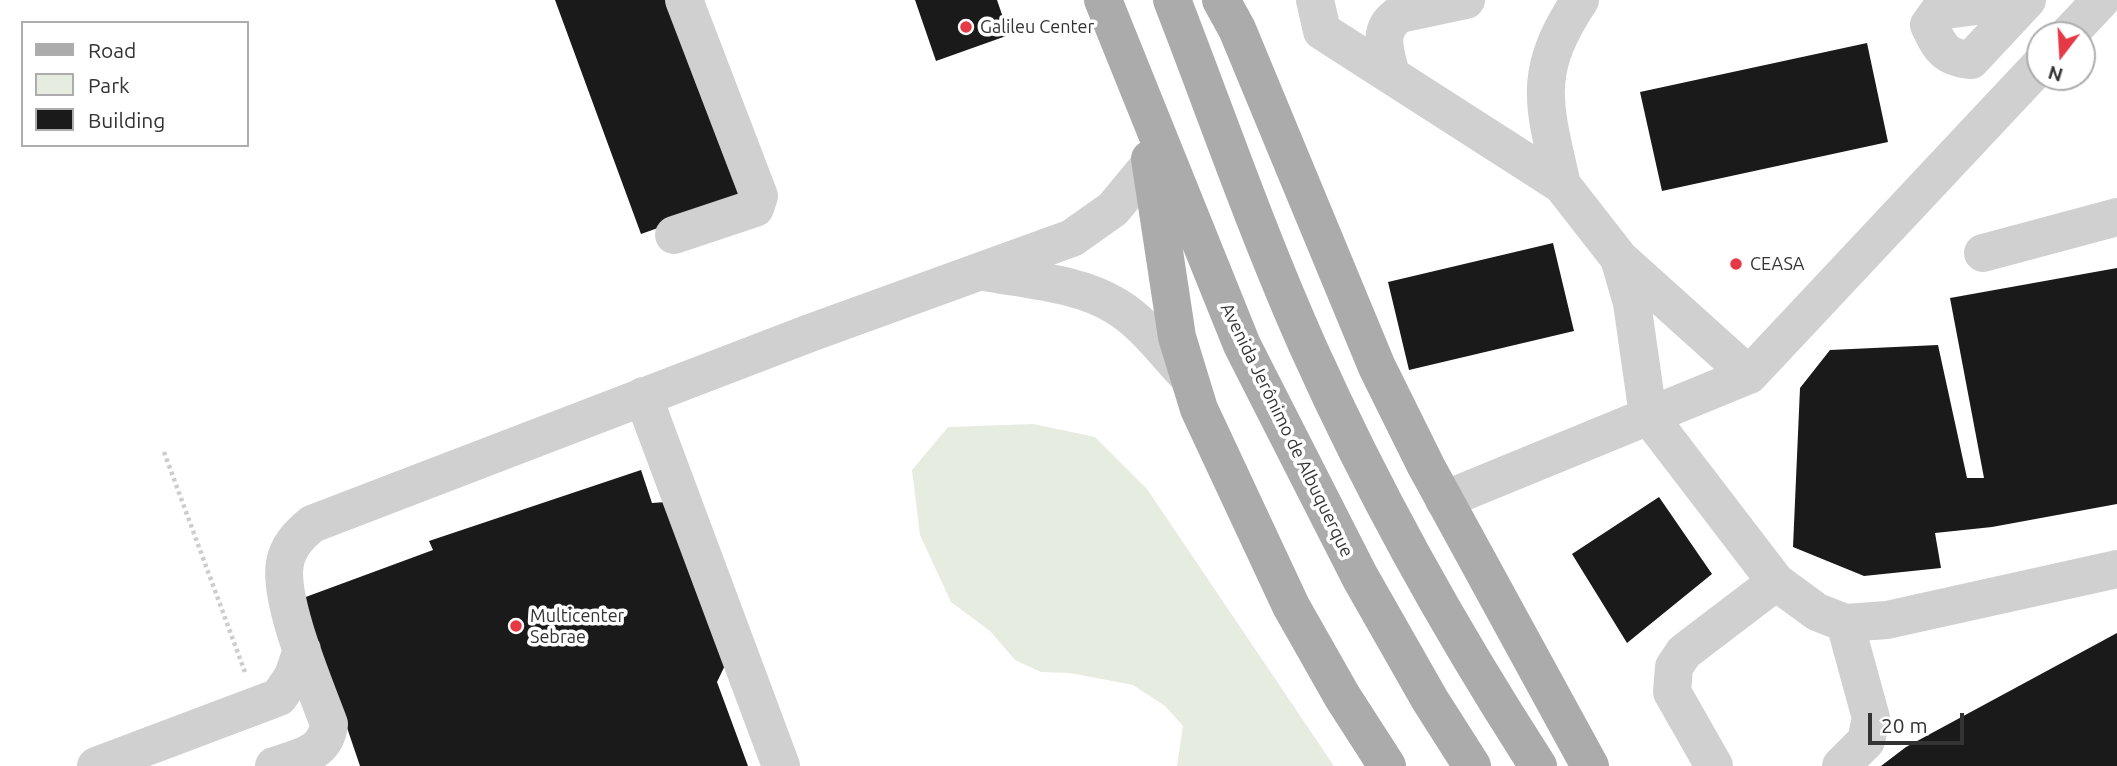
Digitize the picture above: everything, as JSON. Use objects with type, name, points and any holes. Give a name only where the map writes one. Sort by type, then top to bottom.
[{"type":"main road","name":"Avenida Jerônimo de Albuquerque","points":[[1103,0],[1242,345],[1360,577],[1430,700],[1472,766]]},
{"type":"main road","points":[[1172,0],[1281,283],[1331,397],[1424,576],[1490,692],[1538,766]]},
{"type":"main road","points":[[1231,10],[1377,367],[1444,499],[1590,766]]},
{"type":"main road","points":[[1137,87],[1177,337],[1186,374],[1216,449],[1291,606],[1342,696],[1387,766]]},
{"type":"lane","points":[[674,235],[755,208],[759,196],[684,0]]},
{"type":"lane","points":[[1315,0],[1322,31],[1562,185],[1619,258],[1748,375]]},
{"type":"lane","points":[[1391,75],[1383,41],[1391,20],[1400,14],[1466,0]]},
{"type":"lane","points":[[1562,185],[1544,105],[1544,88],[1555,45],[1580,0]]},
{"type":"lane","points":[[2021,0],[1939,11],[1929,25],[1941,51],[1954,59],[1971,60],[2027,0]]},
{"type":"lane","points":[[2081,21],[2101,0]]},
{"type":"lane","points":[[1444,499],[1748,375],[2026,80]]},
{"type":"lane","points":[[274,766],[318,750],[328,737],[330,724],[302,650],[283,587],[285,561],[295,539],[312,524],[643,396],[1072,238],[1113,209],[1151,163]]},
{"type":"lane","points":[[1983,253],[2117,218]]},
{"type":"lane","points":[[1619,258],[1632,303],[1648,415],[1776,582],[1817,612],[1845,623],[1887,620],[2117,569]]},
{"type":"lane","points":[[985,272],[1083,291],[1101,298],[1130,316],[1186,374]]},
{"type":"lane","points":[[643,396],[781,766]]},
{"type":"lane","points":[[1714,766],[1672,692],[1674,667],[1684,652],[1776,582]]},
{"type":"lane","points":[[1842,766],[1866,741],[1871,718],[1845,623]]},
{"type":"lane","points":[[96,766],[279,697],[293,676],[302,650]]},
{"type":"path","points":[[164,452],[236,650]]},
{"type":"green space","points":[[1033,424],[1095,437],[1147,489],[1334,766],[1177,766],[1183,726],[1165,706],[1133,685],[1070,673],[1041,672],[1015,660],[990,631],[951,602],[920,535],[912,470],[948,427]]},
{"type":"building","points":[[555,0],[675,0],[748,196],[641,234]]},
{"type":"building","name":"Galileu Center","points":[[915,0],[997,0],[1009,35],[936,61]]},
{"type":"building","points":[[1867,43],[1888,142],[1662,191],[1640,92]]},
{"type":"building","points":[[1553,243],[1574,331],[1409,370],[1388,282]]},
{"type":"building","points":[[2117,268],[2117,504],[1992,527],[1935,533],[1941,568],[1864,576],[1793,547],[1800,388],[1830,350],[1938,345],[1967,478],[1984,478],[1950,298]]},
{"type":"building","name":"Multicenter Sebrae","points":[[641,470],[652,503],[666,502],[730,655],[717,682],[748,766],[360,766],[303,598],[433,550],[429,541]]},
{"type":"building","points":[[1659,497],[1712,574],[1627,643],[1572,554]]},
{"type":"building","points":[[2117,633],[2117,766],[1881,766],[1906,747]]},
{"type":"place","name":"Galileu Center","points":[[966,27]]},
{"type":"place","name":"CEASA","points":[[1736,264]]},
{"type":"place","name":"Multicenter Sebrae","points":[[516,626]]}]
